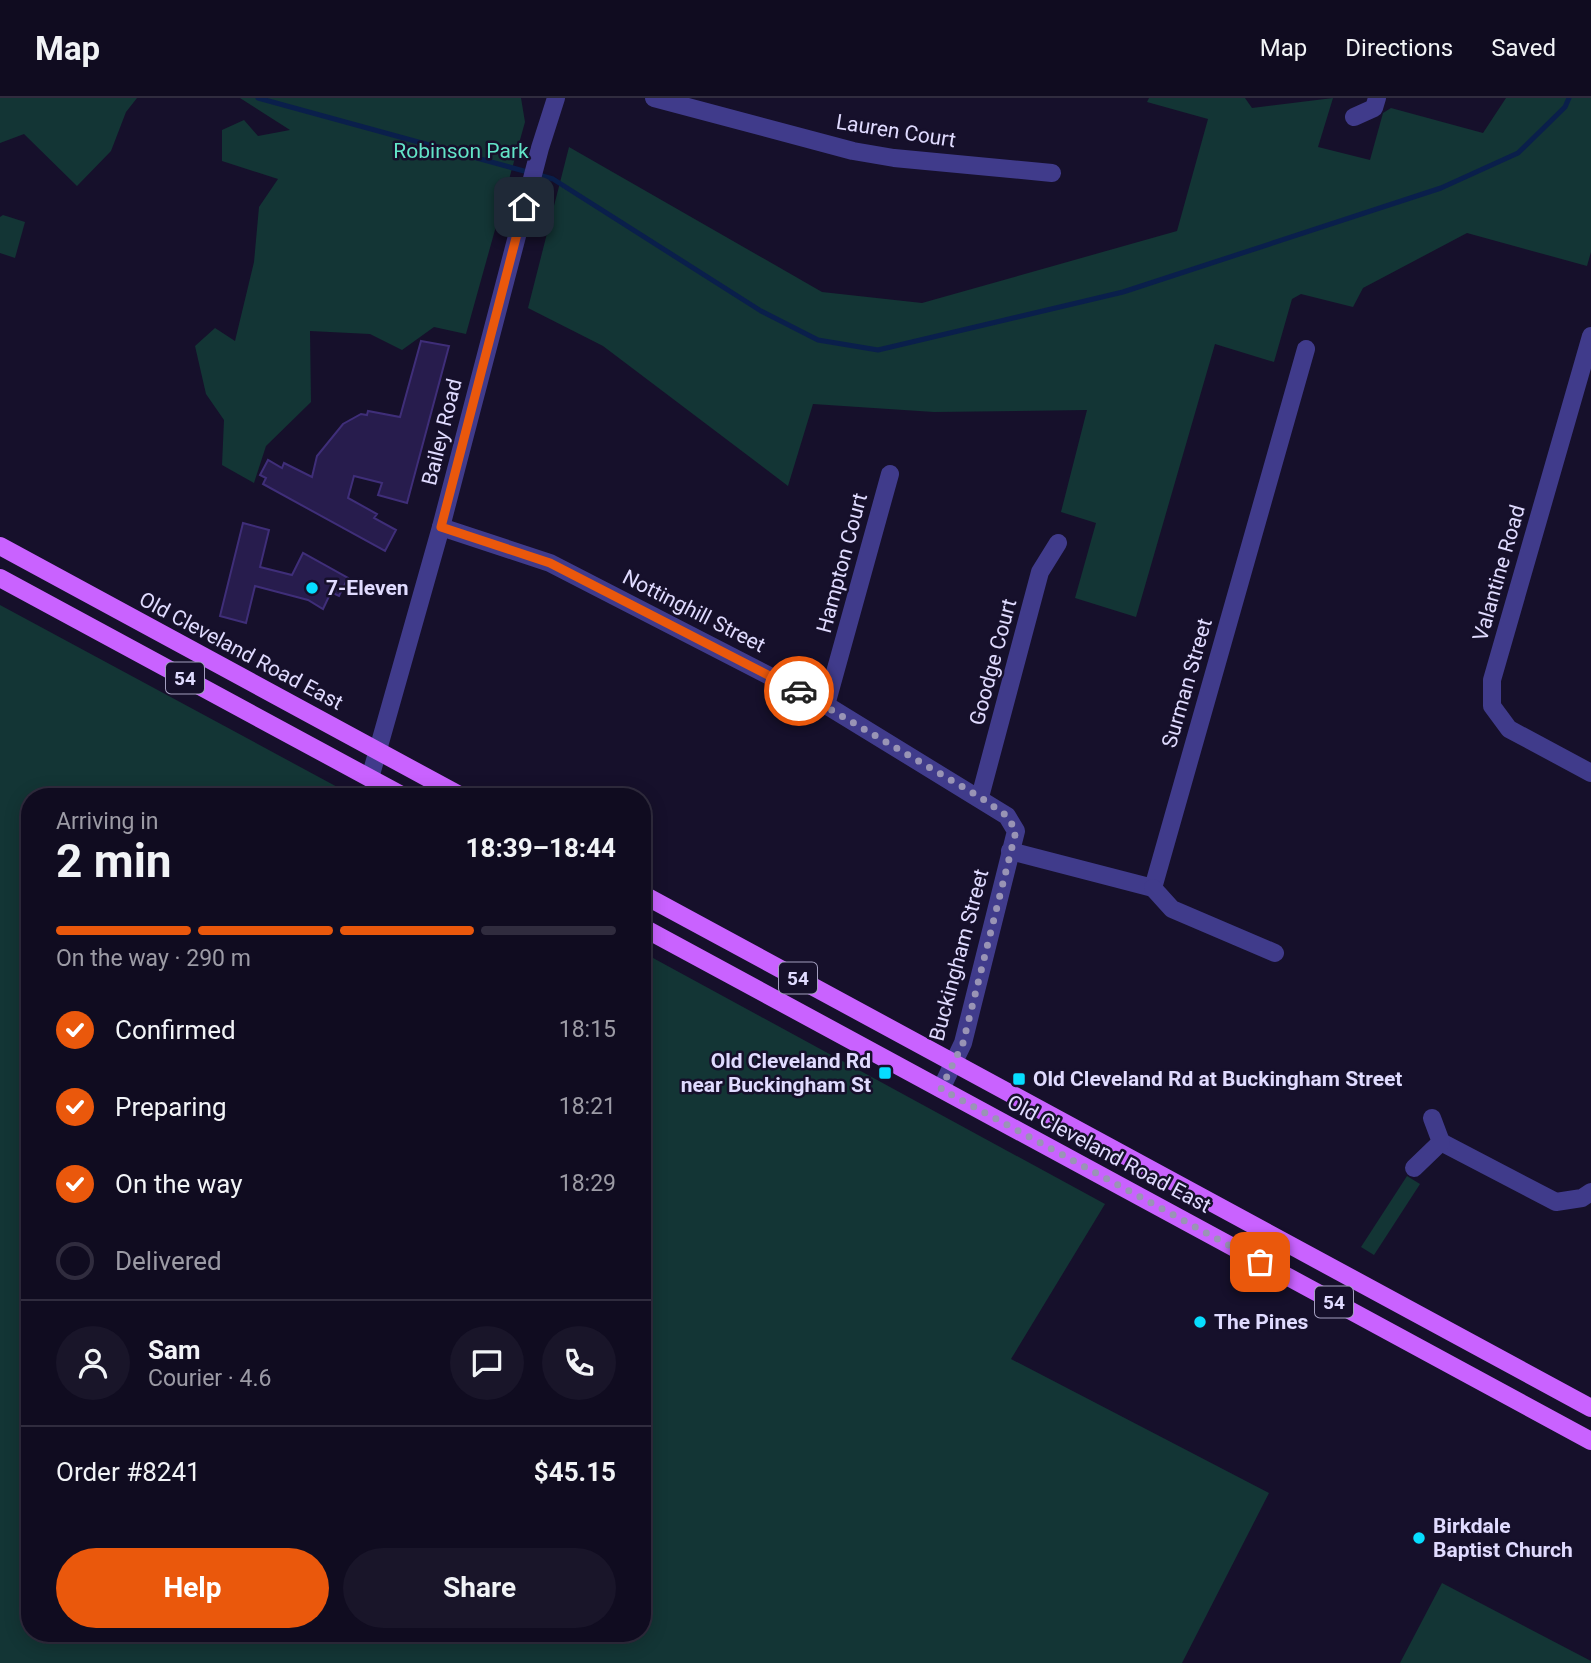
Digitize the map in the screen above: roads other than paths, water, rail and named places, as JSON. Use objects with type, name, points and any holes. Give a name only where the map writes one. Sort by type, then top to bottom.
[{"type":"main road","name":"Old Cleveland Road East","points":[[0,546],[446,788]]},
{"type":"main road","name":"54","points":[[0,578],[388,788]]},
{"type":"main road","name":"Old Cleveland Road East","points":[[651,899],[1591,1408]]},
{"type":"main road","name":"Old Cleveland Road East","points":[[651,932],[1591,1441]]},
{"type":"street","name":"Bailey Road","points":[[370,778],[441,527],[524,207],[556,98]]},
{"type":"street","name":"Lauren Court","points":[[654,98],[853,151],[894,158],[1052,173]]},
{"type":"street","points":[[1354,117],[1374,108],[1377,98]]},
{"type":"street","name":"Valantine Road","points":[[1591,336],[1492,680],[1492,706],[1509,729],[1591,773]]},
{"type":"street","name":"Surman Street","points":[[1153,888],[1306,349]]},
{"type":"street","name":"Hampton Court","points":[[826,705],[890,474]]},
{"type":"street","name":"Nottinghill Street","points":[[441,527],[550,563],[826,705],[980,797],[1007,816],[1016,831]]},
{"type":"street","name":"Goodge Court","points":[[980,797],[1041,572],[1058,543]]},
{"type":"street","name":"Buckingham Street","points":[[941,1089],[963,1043],[1016,831]]},
{"type":"street","points":[[1010,850],[1153,888],[1172,909],[1275,953]]},
{"type":"street","points":[[1432,1118],[1441,1142],[1556,1202],[1582,1198],[1591,1192]]},
{"type":"street","points":[[1414,1168],[1441,1142]]},
{"type":"waterway","points":[[258,98],[553,179],[761,311],[818,340],[878,350],[1123,292],[1441,188],[1518,153],[1565,107],[1569,98]]},
{"type":"place","name":"7-Eleven","points":[[312,588]]},
{"type":"place","name":"Old Cleveland Rd near Buckingham St","points":[[885,1073]]},
{"type":"place","name":"Old Cleveland Rd at Buckingham Street","points":[[1019,1079]]},
{"type":"place","name":"The Pines","points":[[1200,1322]]},
{"type":"place","name":"Birkdale Baptist Church","points":[[1419,1538]]},
{"type":"park label","name":"Robinson Park","points":[[461,151]]}]
